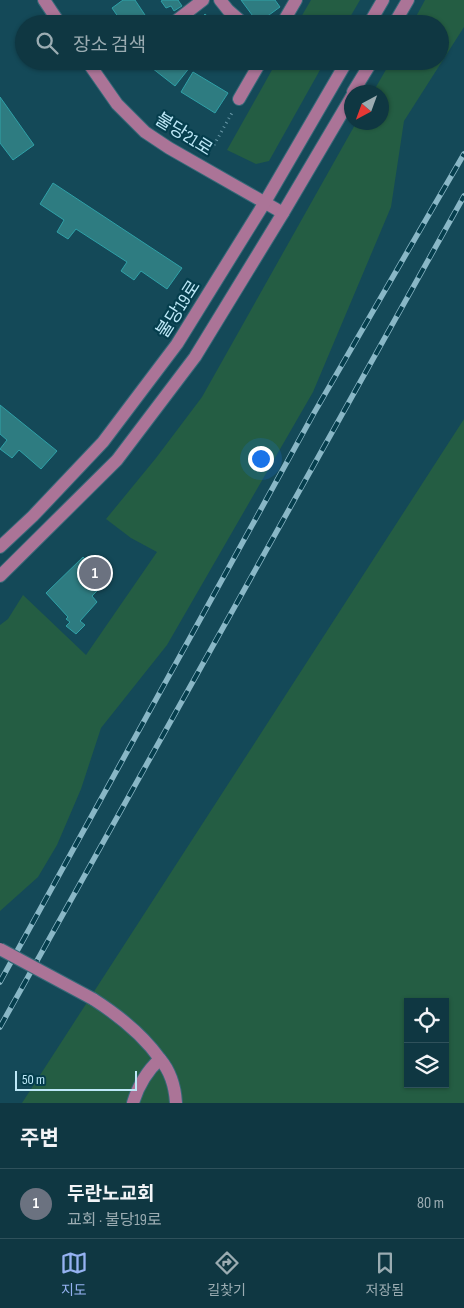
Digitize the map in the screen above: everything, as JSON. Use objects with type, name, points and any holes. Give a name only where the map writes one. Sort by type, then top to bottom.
[{"type":"street","points":[[44,0],[54,15]]},
{"type":"street","points":[[184,15],[204,0]]},
{"type":"street","points":[[220,0],[234,15]]},
{"type":"street","points":[[287,15],[296,0]]},
{"type":"street","points":[[374,15],[383,0]]},
{"type":"street","points":[[399,15],[408,0]]},
{"type":"street","name":"불당21로","points":[[93,70],[116,104],[144,132],[283,213]]},
{"type":"street","points":[[239,99],[256,70]]},
{"type":"street","name":"불당19로","points":[[0,547],[33,516],[103,442],[177,344],[265,202],[342,70]]},
{"type":"street","points":[[357,85],[366,70]]},
{"type":"street","points":[[0,576],[117,460],[194,357],[344,110]]},
{"type":"street","points":[[0,949],[93,999],[134,1030],[150,1045],[167,1067],[176,1088],[176,1103]]},
{"type":"street","points":[[133,1103],[149,1069],[160,1059]]},
{"type":"path","points":[[214,145],[239,99]]},
{"type":"green space","points":[[311,0],[360,0],[351,15],[302,15]]},
{"type":"green space","points":[[425,0],[464,0],[464,27],[449,50],[449,15],[417,15]]},
{"type":"green space","points":[[272,70],[320,70],[269,161],[256,164],[227,150]]},
{"type":"green space","points":[[386,70],[437,70],[404,121],[391,207],[313,392],[167,645],[101,728],[81,789],[57,845],[38,877],[0,911],[0,625],[8,619],[23,595],[86,655],[157,552],[131,538],[106,519],[156,458],[202,397],[352,130],[389,130],[389,85],[377,85]]},
{"type":"green space","points":[[464,419],[464,1103],[22,1103]]},
{"type":"building","points":[[123,0],[135,0],[145,15],[117,15],[112,8]]},
{"type":"building","points":[[178,0],[182,6],[174,11],[171,6],[166,8],[161,1]]},
{"type":"building","points":[[241,0],[275,0],[280,7],[269,15],[252,15]]},
{"type":"building","points":[[155,70],[188,70],[175,86]]},
{"type":"building","points":[[193,72],[228,93],[215,113],[181,92]]},
{"type":"building","points":[[0,97],[34,145],[13,160],[0,143]]},
{"type":"building","points":[[53,183],[182,268],[167,289],[141,271],[134,280],[121,271],[127,262],[76,229],[68,239],[57,232],[64,220],[40,204]]},
{"type":"building","points":[[0,405],[57,451],[41,469],[19,450],[12,458],[0,449],[7,440],[0,434]]},
{"type":"building","points":[[83,557],[87,561],[90,558],[106,574],[102,580],[105,583],[92,596],[97,602],[80,621],[85,625],[76,634],[66,626],[70,622],[66,619],[68,617],[46,593]]},
{"type":"railway","points":[[0,982],[314,413],[464,154]]},
{"type":"railway","points":[[0,1027],[464,196]]},
{"type":"place","name":"두란노교회","points":[[95,573]]}]
